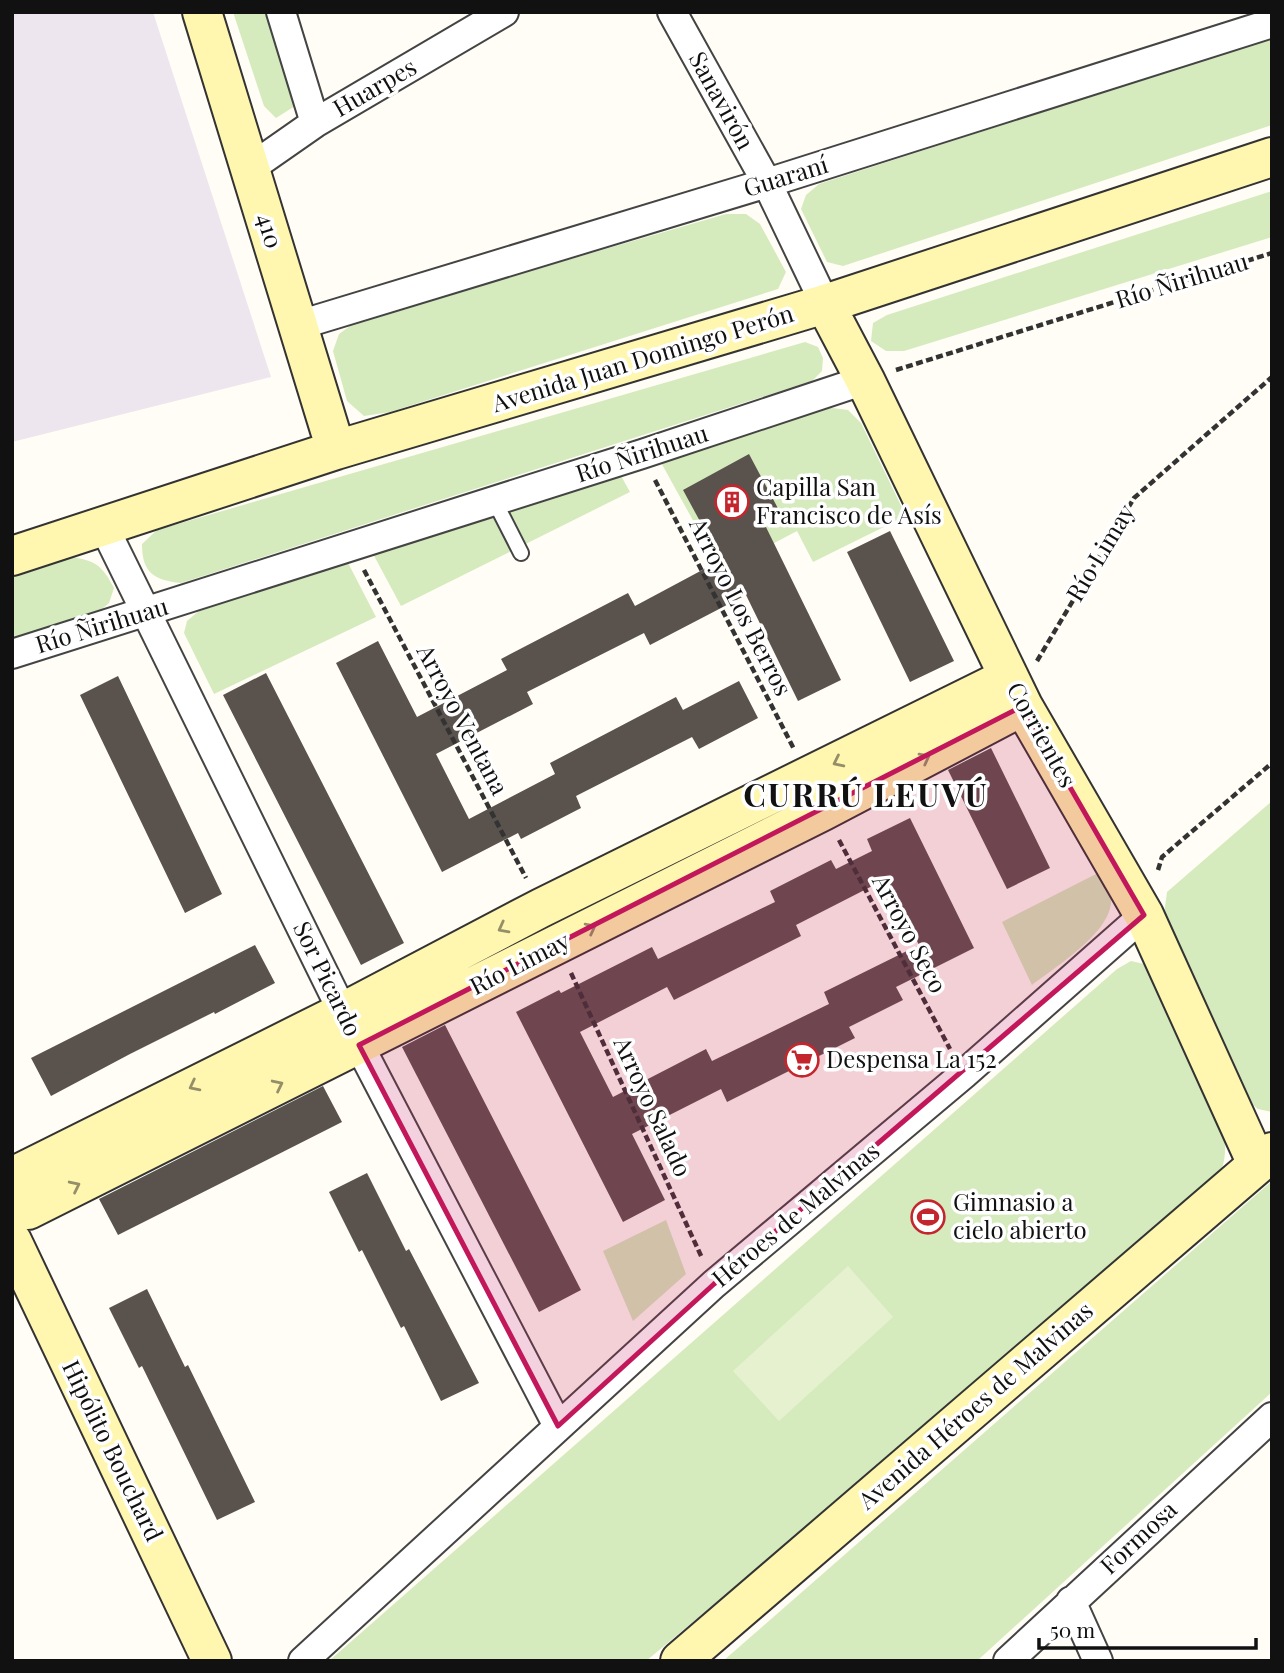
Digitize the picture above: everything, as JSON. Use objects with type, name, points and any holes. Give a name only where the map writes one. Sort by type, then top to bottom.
[{"type":"street","name":"410","points":[[202,12],[336,450]]},
{"type":"street","points":[[281,12],[314,123]]},
{"type":"street","name":"Huarpes","points":[[249,169],[314,123],[504,12]]},
{"type":"street","name":"Sanavirón","points":[[672,12],[767,183],[825,304]]},
{"type":"street","name":"Guaraní","points":[[299,325],[767,183],[1272,23]]},
{"type":"street","name":"Avenida Juan Domingo Perón","points":[[12,556],[336,450],[825,304],[1272,157]]},
{"type":"street","name":"Corrientes","points":[[825,304],[866,380],[1017,692],[1144,915],[1264,1158]]},
{"type":"street","name":"Río Ñirihuau","points":[[12,654],[495,502],[866,380]]},
{"type":"street","name":"Sor Picardo","points":[[104,527],[351,1029],[558,1426]]},
{"type":"street","name":"Río Limay","points":[[12,1207],[28,1210],[351,1029],[541,908],[808,777],[1017,692]]},
{"type":"street","name":"Río Limay","points":[[12,1181],[18,1174],[351,1029],[557,944],[823,811],[1017,692]]},
{"type":"street","points":[[679,840],[696,875]]},
{"type":"street","name":"Héroes de Malvinas","points":[[303,1661],[821,1186],[964,1074],[1144,915]]},
{"type":"street","name":"Avenida Héroes de Malvinas","points":[[680,1661],[1264,1158]]},
{"type":"street","name":"Hipólito Bouchard","points":[[12,1241],[212,1661]]},
{"type":"street","name":"Formosa","points":[[1008,1661],[1272,1417]]},
{"type":"street","points":[[1071,1601],[1098,1661]]},
{"type":"lane","points":[[495,502],[521,553]]},
{"type":"path","name":"Río Ñirihuau","points":[[866,380],[1272,253]]},
{"type":"path","name":"Río Limay","points":[[1017,692],[1134,498],[1272,377]]},
{"type":"path","name":"Arroyo Los Berros","points":[[642,454],[808,777]]},
{"type":"path","name":"Arroyo Ventana","points":[[352,547],[541,908]]},
{"type":"path","points":[[1144,915],[1162,858],[1272,763]]},
{"type":"path","name":"Arroyo Seco","points":[[823,811],[964,1074]]},
{"type":"path","name":"Arroyo Salado","points":[[557,944],[714,1284]]},
{"type":"highlighted area","points":[[1023,706],[1144,915],[714,1284],[558,1426],[359,1045]]},
{"type":"shaded area","points":[[12,12],[153,12],[271,377],[12,442]]},
{"type":"green space","points":[[233,12],[271,12],[295,106],[276,118],[264,106]]},
{"type":"green space","points":[[1272,38],[1272,125],[843,266],[827,262],[801,209],[806,195],[819,184]]},
{"type":"green space","points":[[1272,191],[1272,237],[904,351],[886,351],[871,341],[873,323],[887,315]]},
{"type":"green space","points":[[726,214],[746,214],[760,224],[786,272],[778,289],[390,412],[364,416],[347,401],[333,351],[339,334],[357,321]]},
{"type":"green space","points":[[805,342],[818,347],[823,358],[822,371],[812,381],[181,583],[157,577],[144,562],[142,544],[157,530]]},
{"type":"green space","points":[[825,407],[848,410],[861,423],[906,516],[813,562],[797,531],[721,571],[659,459]]},
{"type":"green space","points":[[620,474],[630,492],[401,606],[372,552]]},
{"type":"green space","points":[[70,557],[92,562],[106,574],[114,588],[109,603],[95,615],[12,641],[12,575]]},
{"type":"green space","points":[[346,559],[376,617],[214,694],[184,633],[187,621],[200,610]]},
{"type":"green space","points":[[1272,801],[1272,1112],[1258,1109],[1241,1095],[1164,915],[1167,892]]},
{"type":"green space","points":[[1100,872],[1111,898],[1103,923],[1081,947],[1032,985],[1002,922]]},
{"type":"green space","points":[[1131,961],[1144,964],[1154,975],[1222,1126],[1224,1157],[1215,1187],[646,1661],[329,1661],[1117,969]]},
{"type":"green space","points":[[1272,1181],[1272,1392],[977,1661],[723,1661]]},
{"type":"green space","points":[[666,1220],[686,1274],[633,1321],[603,1251]]},
{"type":"green space","points":[[848,1266],[893,1317],[779,1421],[733,1371]]},
{"type":"building","points":[[749,454],[781,514],[764,523],[841,680],[798,701],[746,595],[650,645],[644,633],[527,692],[533,704],[436,754],[469,819],[555,774],[550,763],[676,697],[683,710],[739,681],[758,718],[699,749],[692,737],[576,796],[581,808],[521,839],[518,833],[442,872],[336,663],[378,641],[417,717],[507,670],[501,659],[628,593],[635,606],[721,560],[683,490]]},
{"type":"building","points":[[890,531],[954,661],[910,682],[847,552]]},
{"type":"building","points":[[266,673],[404,943],[361,965],[223,695]]},
{"type":"building","points":[[118,676],[222,894],[185,913],[80,695]]},
{"type":"building","points":[[991,748],[1050,868],[1007,889],[948,770]]},
{"type":"building","points":[[910,818],[974,948],[896,987],[903,1000],[849,1027],[855,1038],[727,1102],[721,1089],[632,1134],[665,1200],[623,1222],[516,1012],[559,990],[561,993],[652,947],[658,959],[775,902],[770,891],[831,860],[836,869],[872,851],[867,839]],"holes":[[[886,879],[919,945],[824,992],[829,1004],[712,1061],[706,1049],[613,1097],[580,1032],[667,987],[674,1000],[801,936],[796,925]]]},
{"type":"building","points":[[255,945],[275,983],[51,1096],[31,1058]]},
{"type":"building","points":[[445,1025],[581,1290],[539,1312],[402,1047]]},
{"type":"building","points":[[323,1086],[342,1122],[118,1235],[99,1199]]},
{"type":"building","points":[[367,1173],[406,1251],[409,1249],[479,1383],[441,1401],[404,1326],[401,1328],[329,1192]]},
{"type":"building","points":[[147,1289],[185,1367],[188,1365],[255,1502],[217,1520],[142,1366],[139,1368],[109,1308]]},
{"type":"place","name":"Capilla San Francisco de Asís","points":[[732,502]]},
{"type":"place","name":"Despensa La 152","points":[[802,1060]]},
{"type":"place","name":"Gimnasio a cielo abierto","points":[[928,1217]]},
{"type":"district","name":"CURRÚ LEUVÚ","points":[[866,796]]}]
